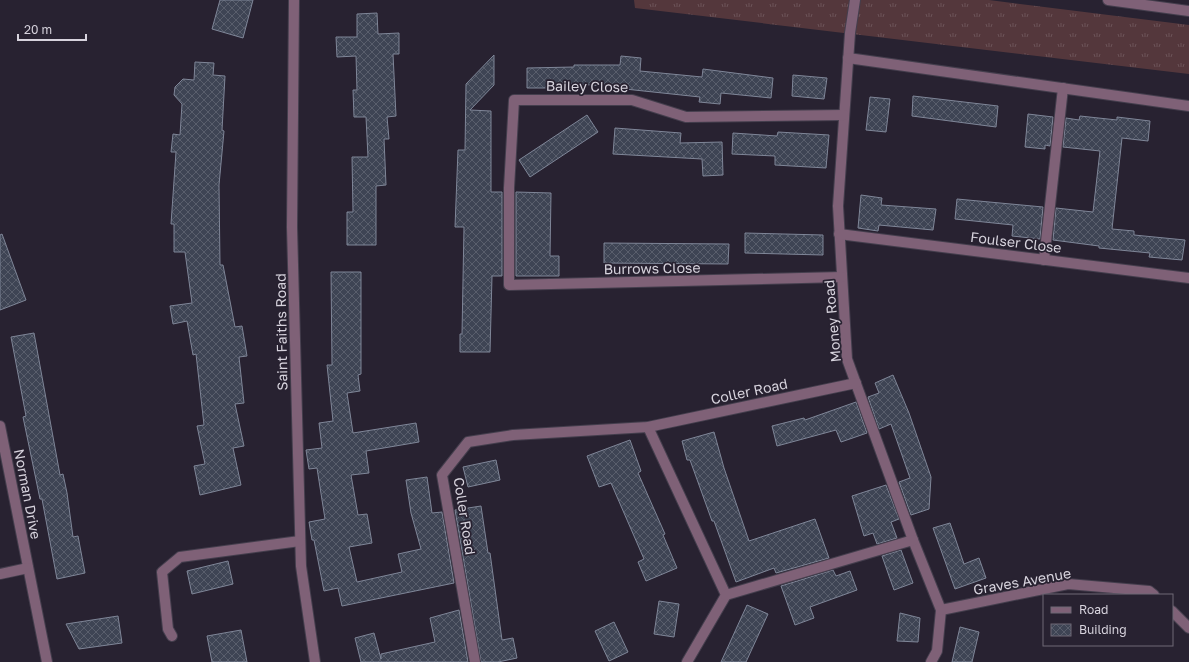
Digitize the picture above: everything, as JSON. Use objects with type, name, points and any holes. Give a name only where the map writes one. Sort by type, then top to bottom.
[{"type":"street","name":"Saint Faiths Road","points":[[294,0],[292,227],[300,540],[301,566],[315,662]]},
{"type":"street","name":"Money Road","points":[[855,0],[850,33],[838,206],[847,359],[913,540],[941,610],[937,651],[931,662]]},
{"type":"street","points":[[1108,0],[1189,11]]},
{"type":"street","points":[[848,58],[1189,106]]},
{"type":"street","points":[[1044,260],[1063,88]]},
{"type":"street","name":"Bailey Close","points":[[508,238],[514,100],[632,100],[686,117],[844,115]]},
{"type":"street","name":"Foulser Close","points":[[839,234],[1189,278]]},
{"type":"street","name":"Burrows Close","points":[[508,238],[509,285],[842,277]]},
{"type":"street","name":"Coller Road","points":[[475,662],[442,475],[468,442],[513,435],[648,427],[856,383]]},
{"type":"street","name":"Norman Drive","points":[[0,426],[47,662]]},
{"type":"street","points":[[648,427],[726,595]]},
{"type":"street","points":[[172,636],[168,629],[162,572],[180,557],[300,540]]},
{"type":"street","points":[[687,662],[726,595],[913,540]]},
{"type":"street","points":[[0,574],[28,568]]},
{"type":"street","name":"Graves Avenue","points":[[941,610],[1068,584],[1148,591],[1152,594]]},
{"type":"street","points":[[1173,612],[1189,628]]},
{"type":"green space","points":[[634,0],[989,0],[1189,25],[1189,74],[635,8]]},
{"type":"building","points":[[220,0],[253,0],[243,38],[212,29]]},
{"type":"building","points":[[377,13],[378,34],[399,33],[399,54],[393,54],[396,116],[387,117],[389,139],[384,139],[386,185],[376,186],[376,245],[347,245],[347,212],[353,212],[352,157],[368,157],[366,117],[354,117],[353,90],[357,90],[356,56],[337,57],[336,37],[357,37],[357,14]]},
{"type":"building","points":[[494,55],[494,85],[470,110],[491,111],[491,192],[502,192],[502,276],[492,276],[490,352],[460,352],[460,334],[462,334],[464,227],[455,227],[458,150],[465,150],[466,84]]},
{"type":"building","points":[[621,56],[641,58],[640,71],[702,77],[703,69],[773,78],[771,98],[721,93],[720,104],[699,102],[700,97],[625,89],[628,88],[566,83],[569,88],[527,88],[527,68],[574,67],[574,65],[620,65]]},
{"type":"building","points":[[195,62],[214,63],[213,75],[225,76],[222,130],[224,131],[219,185],[220,265],[223,265],[235,327],[242,326],[247,356],[239,357],[244,403],[235,404],[244,446],[233,448],[241,485],[200,495],[194,466],[205,464],[197,426],[204,425],[196,354],[193,355],[187,321],[173,324],[170,306],[192,303],[185,252],[174,252],[174,224],[171,224],[176,152],[171,152],[173,134],[180,135],[182,104],[174,95],[175,87],[183,79],[194,80]]},
{"type":"building","points":[[793,75],[827,78],[824,99],[792,96]]},
{"type":"building","points":[[913,96],[998,106],[996,127],[912,116]]},
{"type":"building","points":[[870,97],[890,99],[886,132],[866,130]]},
{"type":"building","points":[[1028,114],[1053,117],[1050,146],[1045,145],[1045,149],[1025,147]]},
{"type":"building","points":[[587,115],[598,132],[530,177],[519,160]]},
{"type":"building","points":[[1080,116],[1117,120],[1117,117],[1150,121],[1148,141],[1122,138],[1112,229],[1134,231],[1134,235],[1185,240],[1182,260],[1149,257],[1150,253],[1099,248],[1099,246],[1053,240],[1056,208],[1093,212],[1100,151],[1063,147],[1066,118],[1079,120]]},
{"type":"building","points":[[615,128],[681,133],[680,143],[722,142],[723,175],[703,176],[702,159],[613,154]]},
{"type":"building","points":[[778,132],[829,135],[826,168],[775,165],[775,156],[732,154],[733,133],[777,136]]},
{"type":"building","points":[[516,192],[551,193],[550,256],[559,256],[559,276],[516,276]]},
{"type":"building","points":[[861,195],[882,198],[881,205],[936,209],[933,230],[879,225],[878,231],[858,228]]},
{"type":"building","points":[[957,199],[1043,207],[1040,239],[1012,236],[1013,225],[955,219]]},
{"type":"building","points":[[745,233],[823,235],[823,255],[745,253]]},
{"type":"building","points":[[2,234],[26,300],[0,310],[0,235]]},
{"type":"building","points":[[604,243],[729,244],[728,264],[604,263]]},
{"type":"building","points":[[331,272],[361,272],[361,374],[358,375],[360,391],[347,393],[353,433],[416,423],[419,442],[366,451],[369,473],[351,475],[358,515],[367,514],[372,543],[349,547],[357,582],[402,572],[398,554],[421,549],[411,513],[406,480],[427,477],[432,513],[442,512],[454,583],[342,606],[338,588],[324,591],[309,522],[325,519],[317,468],[309,469],[306,450],[322,448],[319,423],[333,421],[327,365],[332,365]]},
{"type":"building","points":[[34,333],[60,475],[63,474],[67,493],[73,537],[78,536],[85,573],[57,579],[42,499],[40,499],[23,417],[26,416],[11,337]]},
{"type":"building","points":[[893,375],[909,413],[931,477],[929,509],[911,515],[899,482],[910,478],[891,424],[879,429],[868,397],[879,393],[875,383]]},
{"type":"building","points":[[856,402],[867,433],[841,442],[836,430],[777,446],[772,426],[804,418],[805,420]]},
{"type":"building","points":[[714,432],[724,468],[749,541],[815,519],[829,558],[776,573],[774,568],[736,582],[690,460],[687,460],[682,441]]},
{"type":"building","points":[[630,440],[641,471],[638,473],[665,534],[663,535],[677,568],[646,581],[638,562],[644,559],[611,483],[599,487],[587,456]]},
{"type":"building","points":[[496,460],[500,480],[468,487],[463,467]]},
{"type":"building","points":[[886,485],[899,519],[891,522],[897,538],[877,544],[873,533],[864,536],[852,496]]},
{"type":"building","points":[[481,506],[488,553],[490,553],[502,640],[513,638],[517,658],[498,662],[481,662],[455,510]]},
{"type":"building","points":[[950,523],[964,564],[979,558],[986,578],[955,589],[933,528]]},
{"type":"building","points":[[901,550],[913,583],[894,590],[882,556]]},
{"type":"building","points":[[228,561],[233,584],[192,594],[187,571]]},
{"type":"building","points":[[833,570],[836,576],[850,571],[857,590],[810,607],[814,618],[795,625],[781,586]]},
{"type":"building","points":[[659,601],[679,604],[674,637],[654,634]]},
{"type":"building","points":[[747,605],[768,614],[746,662],[721,662]]},
{"type":"building","points":[[459,610],[468,662],[361,662],[355,638],[374,633],[381,659],[381,654],[435,642],[430,618]]},
{"type":"building","points":[[900,613],[920,618],[918,642],[897,641]]},
{"type":"building","points":[[118,616],[122,643],[79,649],[66,624]]},
{"type":"building","points":[[614,622],[628,652],[609,661],[595,631]]},
{"type":"building","points":[[960,627],[979,632],[972,662],[952,662]]},
{"type":"building","points":[[241,630],[247,662],[212,662],[207,636]]}]
